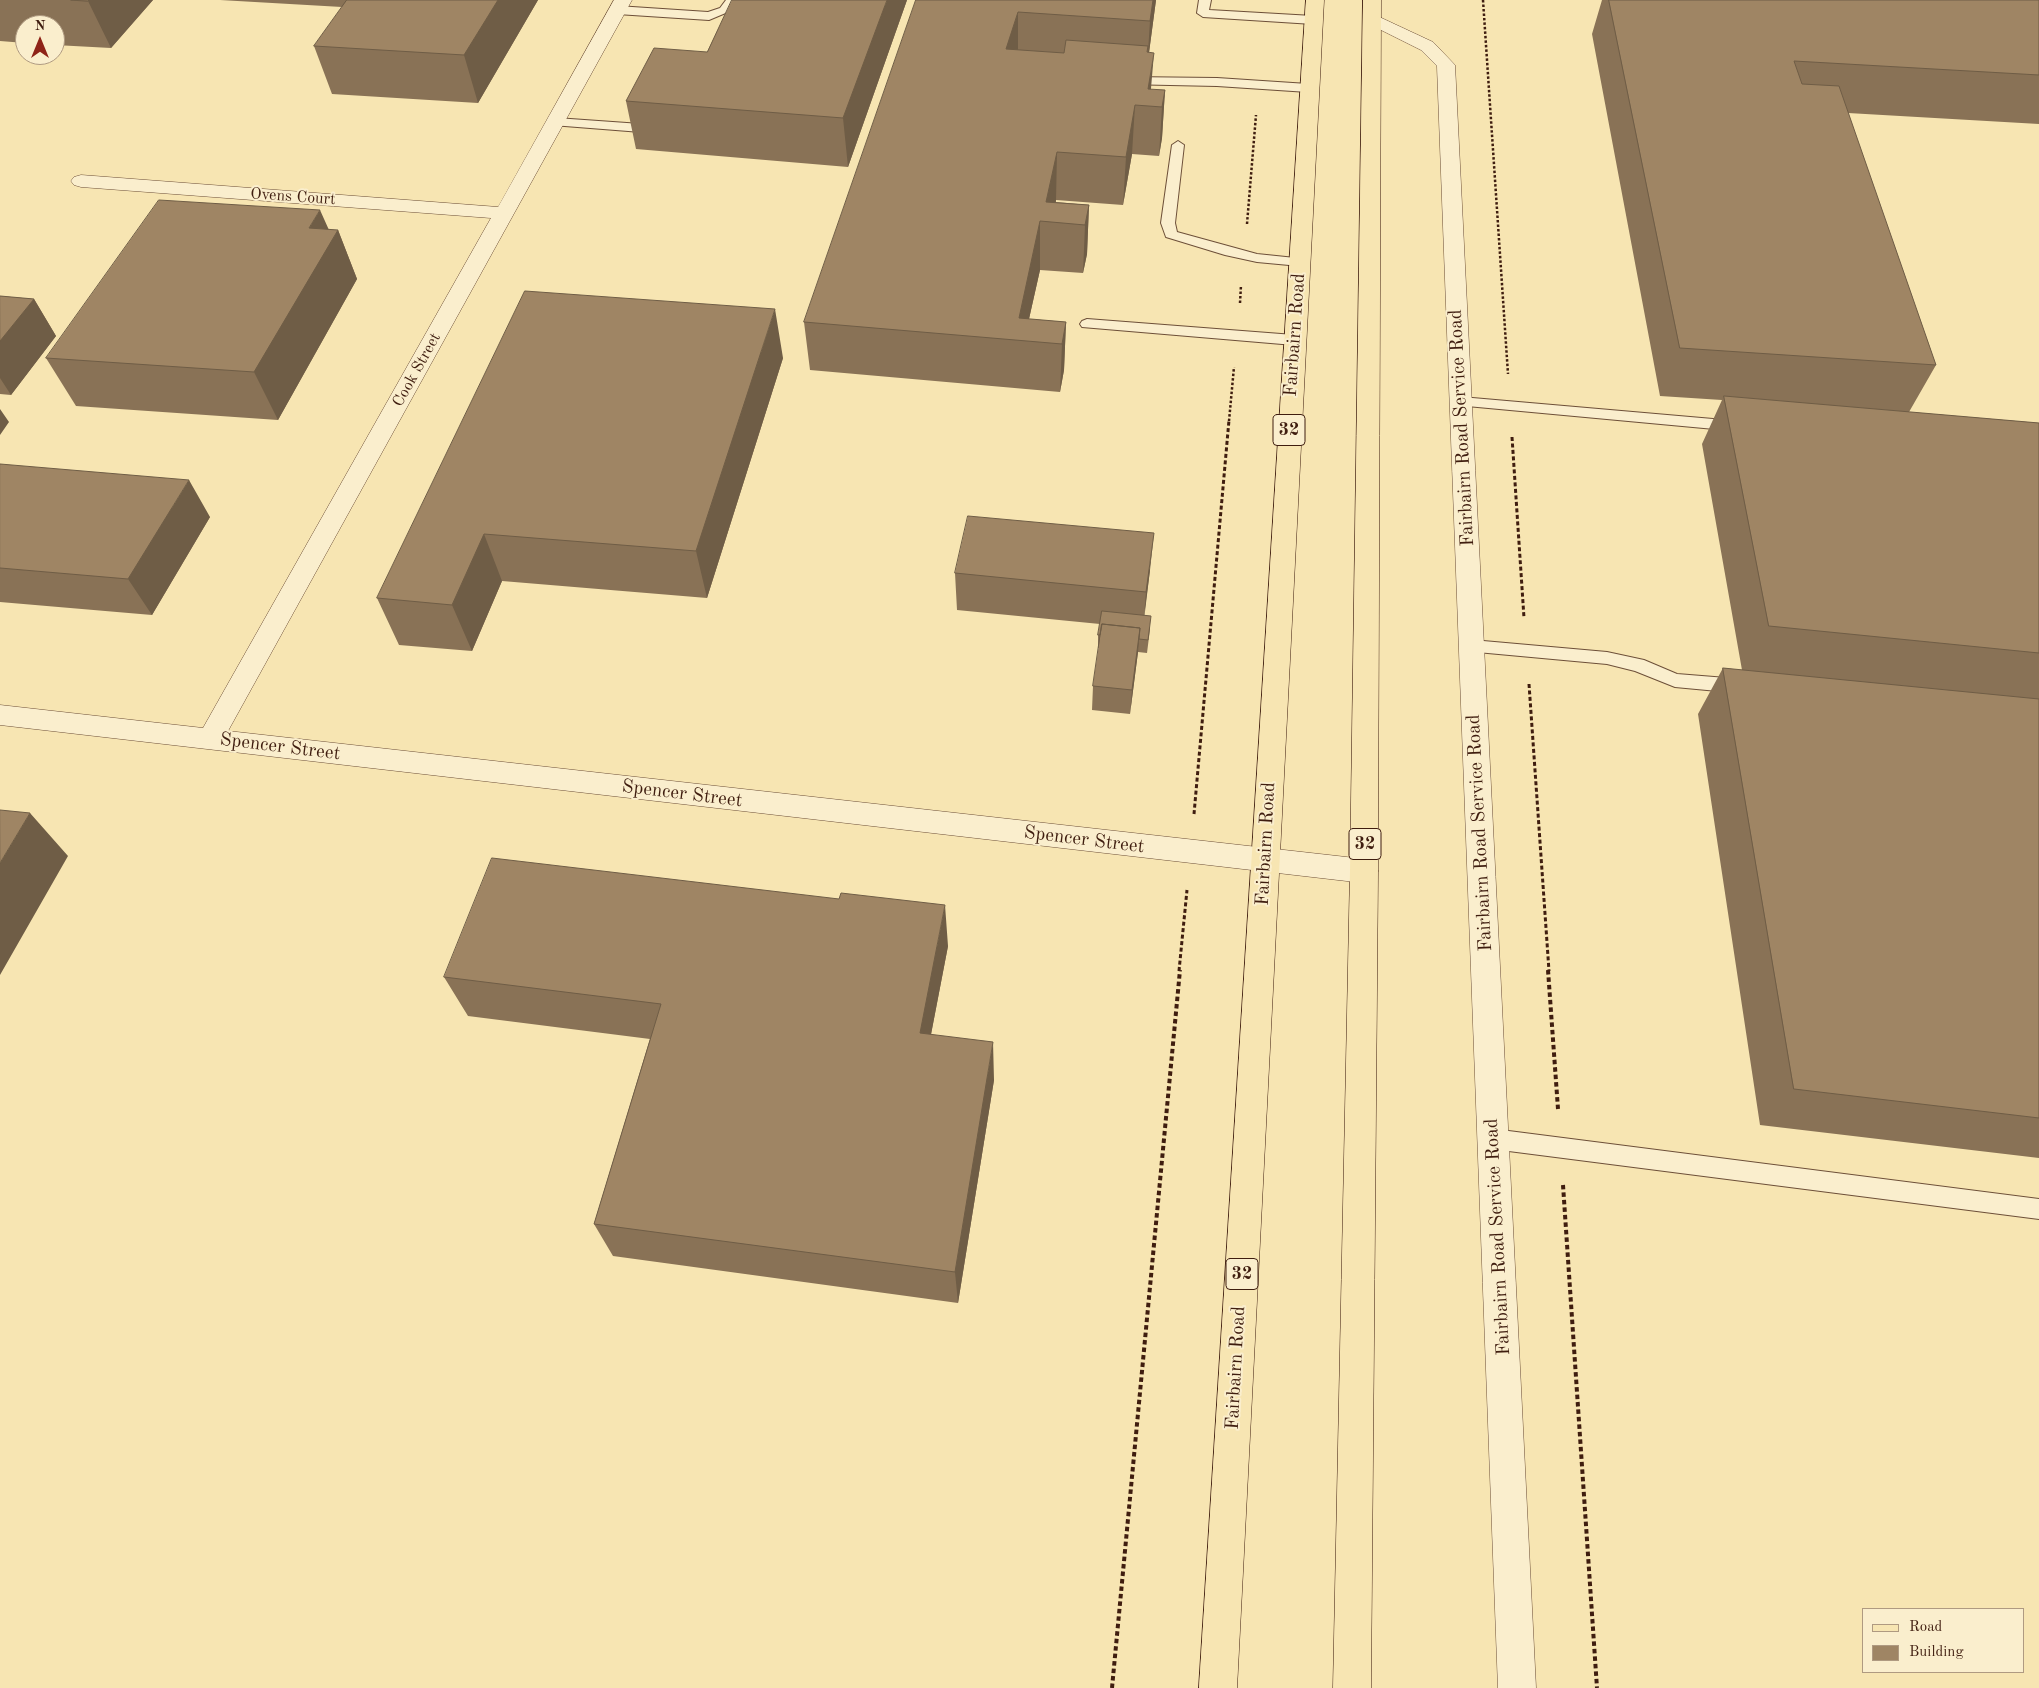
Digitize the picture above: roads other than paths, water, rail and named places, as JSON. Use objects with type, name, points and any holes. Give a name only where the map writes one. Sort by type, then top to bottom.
[{"type":"main road","name":"32","points":[[1352,1688],[1364,871],[1372,9]]},
{"type":"main road","name":"Fairbairn Road","points":[[1218,1688],[1294,340],[1300,262],[1308,88],[1314,10]]},
{"type":"street","name":"Cook Street","points":[[210,739],[620,5]]},
{"type":"street","name":"Fairbairn Road Service Road","points":[[1372,9],[1427,46],[1446,66],[1517,1688]]},
{"type":"street","name":"Ovens Court","points":[[81,181],[505,213]]},
{"type":"street","name":"Spencer Street","points":[[0,715],[1364,871]]},
{"type":"lane","points":[[620,5],[709,16],[724,10],[732,0]]},
{"type":"lane","points":[[1205,0],[1203,12],[1314,10]]},
{"type":"lane","points":[[1118,80],[1147,83],[1217,82],[1308,88]]},
{"type":"lane","points":[[556,122],[641,128]]},
{"type":"lane","points":[[1178,145],[1168,223],[1171,234],[1257,258],[1300,262]]},
{"type":"lane","points":[[1087,324],[1294,340]]},
{"type":"lane","points":[[1461,402],[1746,427]]},
{"type":"lane","points":[[1472,646],[1607,658],[1638,665],[1675,680],[1754,688]]},
{"type":"lane","points":[[1493,1139],[2039,1208]]}]
